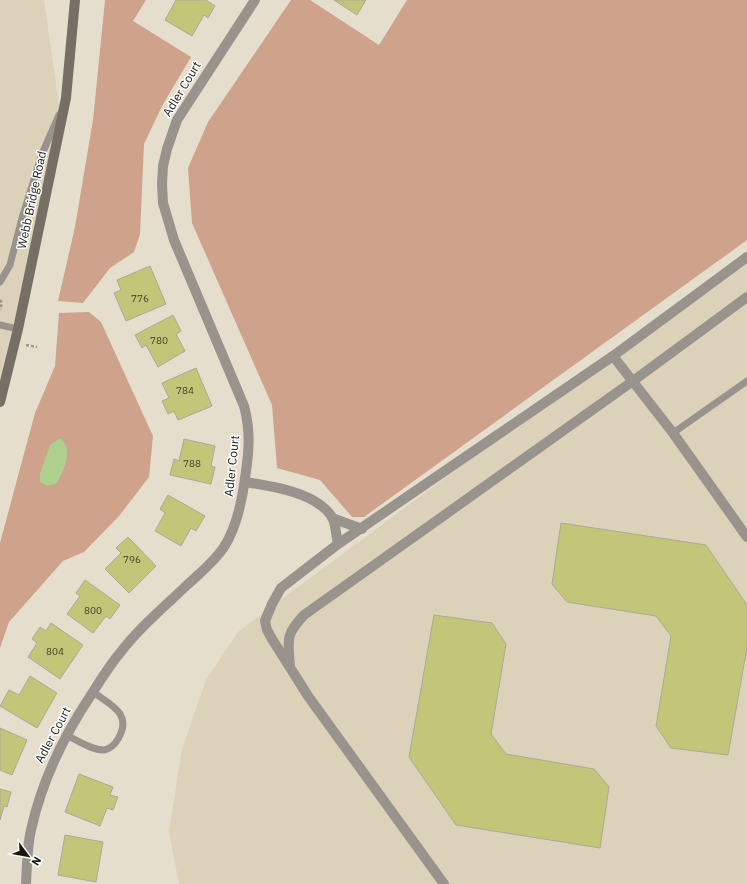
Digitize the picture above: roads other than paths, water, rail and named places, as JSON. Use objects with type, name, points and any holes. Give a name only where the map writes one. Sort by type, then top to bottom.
[{"type":"street","name":"Webb Bridge Road","points":[[0,402],[18,329],[66,98],[74,0]]},
{"type":"street","name":"Adler Court","points":[[26,884],[28,844],[37,805],[45,780],[66,735],[119,653],[139,630],[198,575],[224,547],[235,522],[241,502],[249,439],[248,422],[244,406],[174,240],[163,203],[162,184],[163,166],[176,120],[255,0]]},
{"type":"street","points":[[444,884],[291,670],[272,639],[266,621],[272,604],[281,588],[338,544],[613,356],[747,256]]},
{"type":"street","points":[[291,670],[288,646],[290,634],[304,615],[747,297]]},
{"type":"street","points":[[613,356],[673,433],[747,537]]},
{"type":"street","points":[[244,482],[273,486],[300,494],[318,505],[332,518],[362,529]]},
{"type":"street","points":[[332,518],[338,544]]},
{"type":"lane","points":[[0,282],[10,265],[22,218],[42,154],[66,98]]},
{"type":"lane","points":[[0,325],[18,329]]},
{"type":"lane","points":[[673,433],[747,381]]},
{"type":"lane","points":[[66,735],[98,749],[106,750],[118,741],[124,728],[124,719],[120,712],[93,692]]}]
